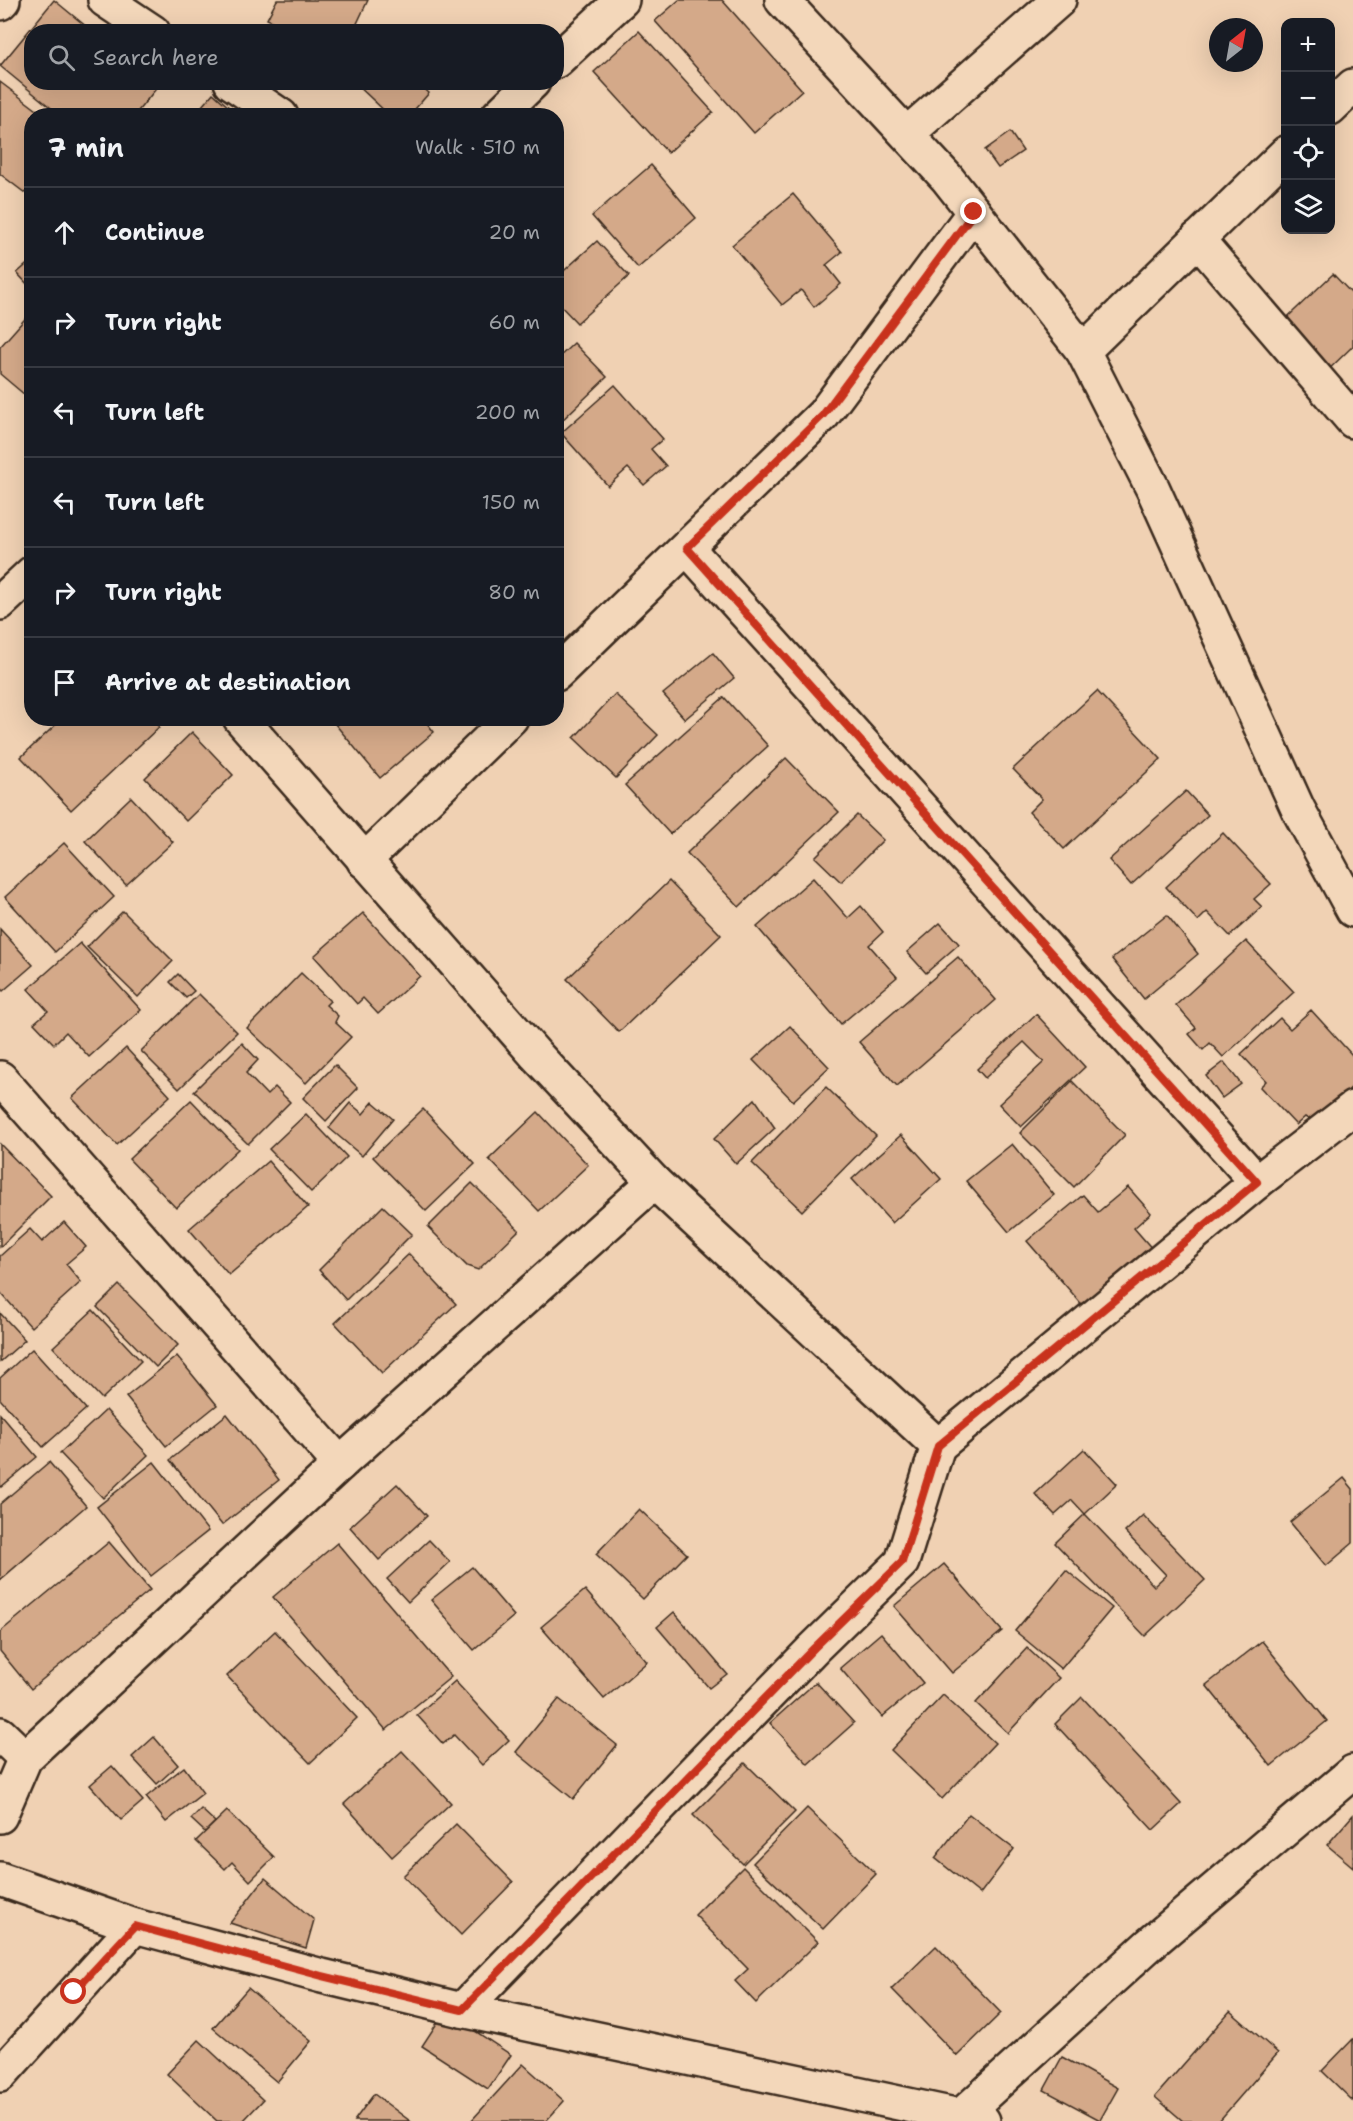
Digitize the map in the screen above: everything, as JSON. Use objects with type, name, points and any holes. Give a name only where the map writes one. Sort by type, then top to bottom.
[{"type":"street","points":[[105,0],[141,24]]},
{"type":"street","points":[[564,54],[622,0]]},
{"type":"street","points":[[782,0],[907,134],[974,212],[1083,351],[1154,489],[1298,809],[1353,910]]},
{"type":"street","points":[[907,134],[1059,0]]},
{"type":"street","points":[[1335,103],[1353,86]]},
{"type":"street","points":[[243,90],[269,108]]},
{"type":"street","points":[[506,108],[525,90]]},
{"type":"street","points":[[1083,351],[1281,158]]},
{"type":"street","points":[[564,666],[823,415],[974,212]]},
{"type":"street","points":[[1197,239],[1353,422]]},
{"type":"street","points":[[687,548],[1257,1182]]},
{"type":"street","points":[[0,603],[24,580]]},
{"type":"street","points":[[247,726],[536,1055],[654,1182],[938,1446]]},
{"type":"street","points":[[364,861],[503,726]]},
{"type":"street","points":[[0,1078],[340,1464]]},
{"type":"street","points":[[462,2010],[798,1665],[902,1562],[938,1446],[1257,1182],[1353,1108]]},
{"type":"street","points":[[0,1816],[25,1758],[340,1464],[654,1182]]},
{"type":"street","points":[[0,1734],[25,1758]]},
{"type":"street","points":[[0,1879],[135,1926],[322,1976],[462,2010],[972,2118],[1150,1944],[1353,1772]]},
{"type":"street","points":[[0,2075],[135,1926]]},
{"type":"building","points":[[54,0],[83,24],[34,24]]},
{"type":"building","points":[[277,0],[368,0],[357,24],[278,24],[267,19]]},
{"type":"building","points":[[679,0],[722,0],[802,90],[754,133],[655,21]]},
{"type":"building","points":[[639,31],[713,112],[668,153],[594,72]]},
{"type":"building","points":[[24,37],[24,86],[0,66]]},
{"type":"building","points":[[0,82],[34,108],[24,108],[24,192],[0,174]]},
{"type":"building","points":[[29,90],[155,90],[140,108],[51,108]]},
{"type":"building","points":[[362,90],[426,90],[429,93],[416,108],[382,108]]},
{"type":"building","points":[[213,93],[230,108],[204,108],[202,106]]},
{"type":"building","points":[[1010,132],[1023,151],[998,168],[985,150]]},
{"type":"building","points":[[651,165],[696,218],[638,268],[592,216]]},
{"type":"building","points":[[793,194],[842,252],[826,265],[841,284],[814,307],[801,290],[782,305],[732,245]]},
{"type":"building","points":[[597,241],[629,276],[577,323],[564,309],[564,271]]},
{"type":"building","points":[[24,267],[24,280],[17,273]]},
{"type":"building","points":[[1333,274],[1353,295],[1353,346],[1322,376],[1276,328]]},
{"type":"building","points":[[24,320],[24,394],[0,374],[0,347]]},
{"type":"building","points":[[574,343],[607,377],[564,418],[564,352]]},
{"type":"building","points":[[615,385],[663,439],[651,449],[666,466],[644,485],[628,468],[608,486],[564,436],[564,430]]},
{"type":"building","points":[[713,653],[734,678],[685,719],[663,694]]},
{"type":"building","points":[[1097,691],[1161,759],[1064,849],[1029,812],[1042,799],[1013,769]]},
{"type":"building","points":[[615,694],[658,735],[616,778],[574,738]]},
{"type":"building","points":[[724,697],[768,746],[670,834],[625,785]]},
{"type":"building","points":[[54,726],[159,727],[71,810],[21,757]]},
{"type":"building","points":[[337,726],[429,726],[434,732],[380,778]]},
{"type":"building","points":[[192,732],[233,775],[186,821],[145,778]]},
{"type":"building","points":[[786,758],[839,812],[739,907],[687,853]]},
{"type":"building","points":[[1186,791],[1208,815],[1131,885],[1109,860]]},
{"type":"building","points":[[131,797],[173,842],[126,885],[85,841]]},
{"type":"building","points":[[857,815],[883,840],[841,882],[815,857]]},
{"type":"building","points":[[1223,833],[1271,884],[1254,899],[1262,907],[1230,936],[1207,912],[1198,921],[1166,887]]},
{"type":"building","points":[[64,843],[114,897],[55,952],[5,897]]},
{"type":"building","points":[[813,878],[848,918],[861,906],[883,932],[869,945],[897,977],[841,1024],[757,927]]},
{"type":"building","points":[[669,881],[721,935],[619,1032],[567,979]]},
{"type":"building","points":[[123,911],[173,961],[138,997],[87,947]]},
{"type":"building","points":[[363,913],[420,976],[378,1014],[363,998],[357,1004],[314,956]]},
{"type":"building","points":[[1167,915],[1198,954],[1144,999],[1112,959]]},
{"type":"building","points":[[940,923],[959,944],[926,973],[907,952]]},
{"type":"building","points":[[0,929],[33,965],[3,991],[0,988]]},
{"type":"building","points":[[1246,941],[1294,992],[1223,1057],[1210,1043],[1203,1050],[1189,1034],[1196,1028],[1176,1005]]},
{"type":"building","points":[[80,943],[141,1010],[89,1057],[66,1032],[54,1044],[34,1023],[48,1011],[28,989]]},
{"type":"building","points":[[958,957],[996,1000],[897,1086],[859,1042]]},
{"type":"building","points":[[301,973],[330,1001],[326,1005],[338,1016],[335,1022],[351,1037],[306,1083],[247,1028]]},
{"type":"building","points":[[178,974],[194,991],[186,998],[170,982]]},
{"type":"building","points":[[199,994],[237,1032],[179,1089],[141,1051]]},
{"type":"building","points":[[1311,1010],[1353,1056],[1353,1086],[1313,1122],[1305,1117],[1296,1125],[1260,1087],[1266,1081],[1241,1054],[1280,1018],[1290,1029]]},
{"type":"building","points":[[1036,1014],[1085,1067],[1021,1127],[999,1104],[1044,1062],[1024,1042],[985,1078],[977,1069]]},
{"type":"building","points":[[790,1026],[829,1067],[793,1101],[753,1060]]},
{"type":"building","points":[[242,1043],[258,1060],[246,1073],[267,1095],[275,1087],[290,1102],[248,1144],[194,1091]]},
{"type":"building","points":[[126,1048],[170,1096],[117,1145],[72,1098]]},
{"type":"building","points":[[1224,1062],[1241,1084],[1222,1098],[1206,1076]]},
{"type":"building","points":[[335,1065],[358,1088],[326,1121],[303,1098]]},
{"type":"building","points":[[1072,1081],[1125,1135],[1074,1187],[1020,1133]]},
{"type":"building","points":[[826,1087],[876,1136],[802,1211],[752,1163]]},
{"type":"building","points":[[755,1099],[775,1128],[736,1164],[714,1139]]},
{"type":"building","points":[[191,1100],[238,1149],[176,1208],[129,1159]]},
{"type":"building","points":[[373,1102],[393,1119],[362,1156],[329,1128],[350,1103],[363,1114]]},
{"type":"building","points":[[423,1109],[475,1164],[426,1211],[373,1157]]},
{"type":"building","points":[[538,1112],[588,1165],[539,1211],[489,1159]]},
{"type":"building","points":[[306,1114],[347,1157],[311,1192],[269,1149]]},
{"type":"building","points":[[901,1135],[941,1179],[892,1223],[852,1179]]},
{"type":"building","points":[[0,1144],[51,1196],[0,1247]]},
{"type":"building","points":[[1012,1144],[1054,1195],[1009,1232],[966,1181]]},
{"type":"building","points":[[268,1161],[308,1207],[229,1275],[189,1229]]},
{"type":"building","points":[[472,1183],[519,1230],[478,1270],[467,1266],[428,1227]]},
{"type":"building","points":[[1128,1187],[1151,1213],[1134,1228],[1154,1251],[1085,1308],[1027,1241],[1083,1195],[1098,1212]]},
{"type":"building","points":[[383,1206],[412,1234],[346,1300],[319,1270]]},
{"type":"building","points":[[64,1222],[86,1247],[66,1264],[81,1282],[31,1327],[0,1292],[0,1256],[30,1229],[42,1242]]},
{"type":"building","points":[[409,1254],[456,1304],[382,1373],[335,1323]]},
{"type":"building","points":[[119,1285],[178,1345],[156,1367],[97,1307]]},
{"type":"building","points":[[93,1310],[141,1361],[102,1399],[53,1347]]},
{"type":"building","points":[[0,1313],[25,1340],[0,1362]]},
{"type":"building","points":[[32,1349],[86,1409],[43,1447],[0,1399],[0,1378]]},
{"type":"building","points":[[177,1356],[217,1405],[166,1446],[126,1397]]},
{"type":"building","points":[[106,1410],[148,1455],[103,1498],[60,1453]]},
{"type":"building","points":[[0,1414],[37,1457],[1,1487],[0,1485]]},
{"type":"building","points":[[227,1414],[279,1480],[222,1525],[170,1460]]},
{"type":"building","points":[[1084,1449],[1117,1484],[1085,1514],[1072,1500],[1055,1515],[1035,1494]]},
{"type":"building","points":[[49,1462],[86,1506],[0,1580],[0,1504]]},
{"type":"building","points":[[154,1462],[208,1531],[151,1576],[97,1507]]},
{"type":"building","points":[[1344,1478],[1353,1489],[1353,1543],[1326,1566],[1290,1522]]},
{"type":"building","points":[[397,1484],[427,1516],[379,1560],[350,1527]]},
{"type":"building","points":[[639,1509],[687,1554],[643,1599],[596,1554]]},
{"type":"building","points":[[1085,1514],[1154,1586],[1166,1575],[1125,1532],[1143,1515],[1205,1580],[1145,1636],[1055,1543]]},
{"type":"building","points":[[429,1540],[450,1562],[408,1602],[387,1579]]},
{"type":"building","points":[[109,1542],[150,1590],[31,1689],[0,1651],[0,1632]]},
{"type":"building","points":[[337,1543],[451,1677],[386,1730],[273,1597]]},
{"type":"building","points":[[944,1564],[1002,1631],[952,1673],[894,1606]]},
{"type":"building","points":[[472,1567],[514,1616],[474,1650],[431,1600]]},
{"type":"building","points":[[1066,1570],[1112,1608],[1061,1669],[1015,1631]]},
{"type":"building","points":[[585,1590],[647,1662],[604,1699],[541,1627]]},
{"type":"building","points":[[674,1612],[727,1674],[709,1688],[657,1627]]},
{"type":"building","points":[[275,1631],[357,1718],[310,1763],[227,1676]]},
{"type":"building","points":[[881,1633],[923,1683],[882,1717],[840,1668]]},
{"type":"building","points":[[1262,1641],[1327,1721],[1271,1766],[1206,1685]]},
{"type":"building","points":[[1027,1648],[1059,1678],[1008,1733],[976,1703]]},
{"type":"building","points":[[455,1681],[509,1740],[482,1765],[454,1735],[443,1744],[417,1715]]},
{"type":"building","points":[[816,1682],[854,1723],[808,1764],[770,1723]]},
{"type":"building","points":[[943,1695],[995,1743],[942,1799],[891,1750]]},
{"type":"building","points":[[1082,1697],[1181,1804],[1153,1830],[1055,1724]]},
{"type":"building","points":[[559,1699],[617,1745],[573,1799],[516,1752]]},
{"type":"building","points":[[154,1737],[178,1765],[157,1784],[132,1757]]},
{"type":"building","points":[[402,1751],[451,1803],[392,1857],[344,1804]]},
{"type":"building","points":[[745,1763],[795,1812],[743,1864],[693,1815]]},
{"type":"building","points":[[112,1766],[143,1801],[121,1820],[90,1785]]},
{"type":"building","points":[[184,1767],[203,1793],[166,1822],[146,1797]]},
{"type":"building","points":[[807,1808],[876,1874],[823,1929],[753,1863]]},
{"type":"building","points":[[201,1809],[215,1822],[205,1832],[191,1819]]},
{"type":"building","points":[[227,1811],[274,1857],[250,1881],[232,1862],[225,1869],[196,1841]]},
{"type":"building","points":[[969,1814],[1014,1849],[980,1894],[935,1858]]},
{"type":"building","points":[[1353,1815],[1353,1867],[1327,1845]]},
{"type":"building","points":[[456,1824],[513,1882],[461,1935],[403,1876]]},
{"type":"building","points":[[743,1867],[818,1942],[756,2003],[735,1981],[748,1969],[695,1915]]},
{"type":"building","points":[[265,1878],[314,1920],[306,1948],[230,1923]]},
{"type":"building","points":[[936,1946],[1001,2013],[957,2056],[892,1989]]},
{"type":"building","points":[[248,1988],[311,2041],[277,2082],[213,2028]]},
{"type":"building","points":[[445,2011],[511,2055],[488,2089],[422,2046]]},
{"type":"building","points":[[1230,2011],[1278,2053],[1219,2121],[1183,2121],[1155,2097]]},
{"type":"building","points":[[1353,2039],[1353,2101],[1322,2071]]},
{"type":"building","points":[[199,2040],[263,2100],[243,2121],[217,2121],[167,2074]]},
{"type":"building","points":[[1062,2057],[1118,2088],[1100,2120],[1044,2090]]},
{"type":"building","points":[[523,2064],[564,2101],[546,2121],[471,2121]]},
{"type":"building","points":[[374,2094],[410,2121],[354,2121]]},
{"type":"route","points":[[74,1992],[135,1926],[322,1976],[462,2010],[814,1648],[902,1562],[938,1446],[1257,1182],[687,548],[823,415],[974,212]]}]
